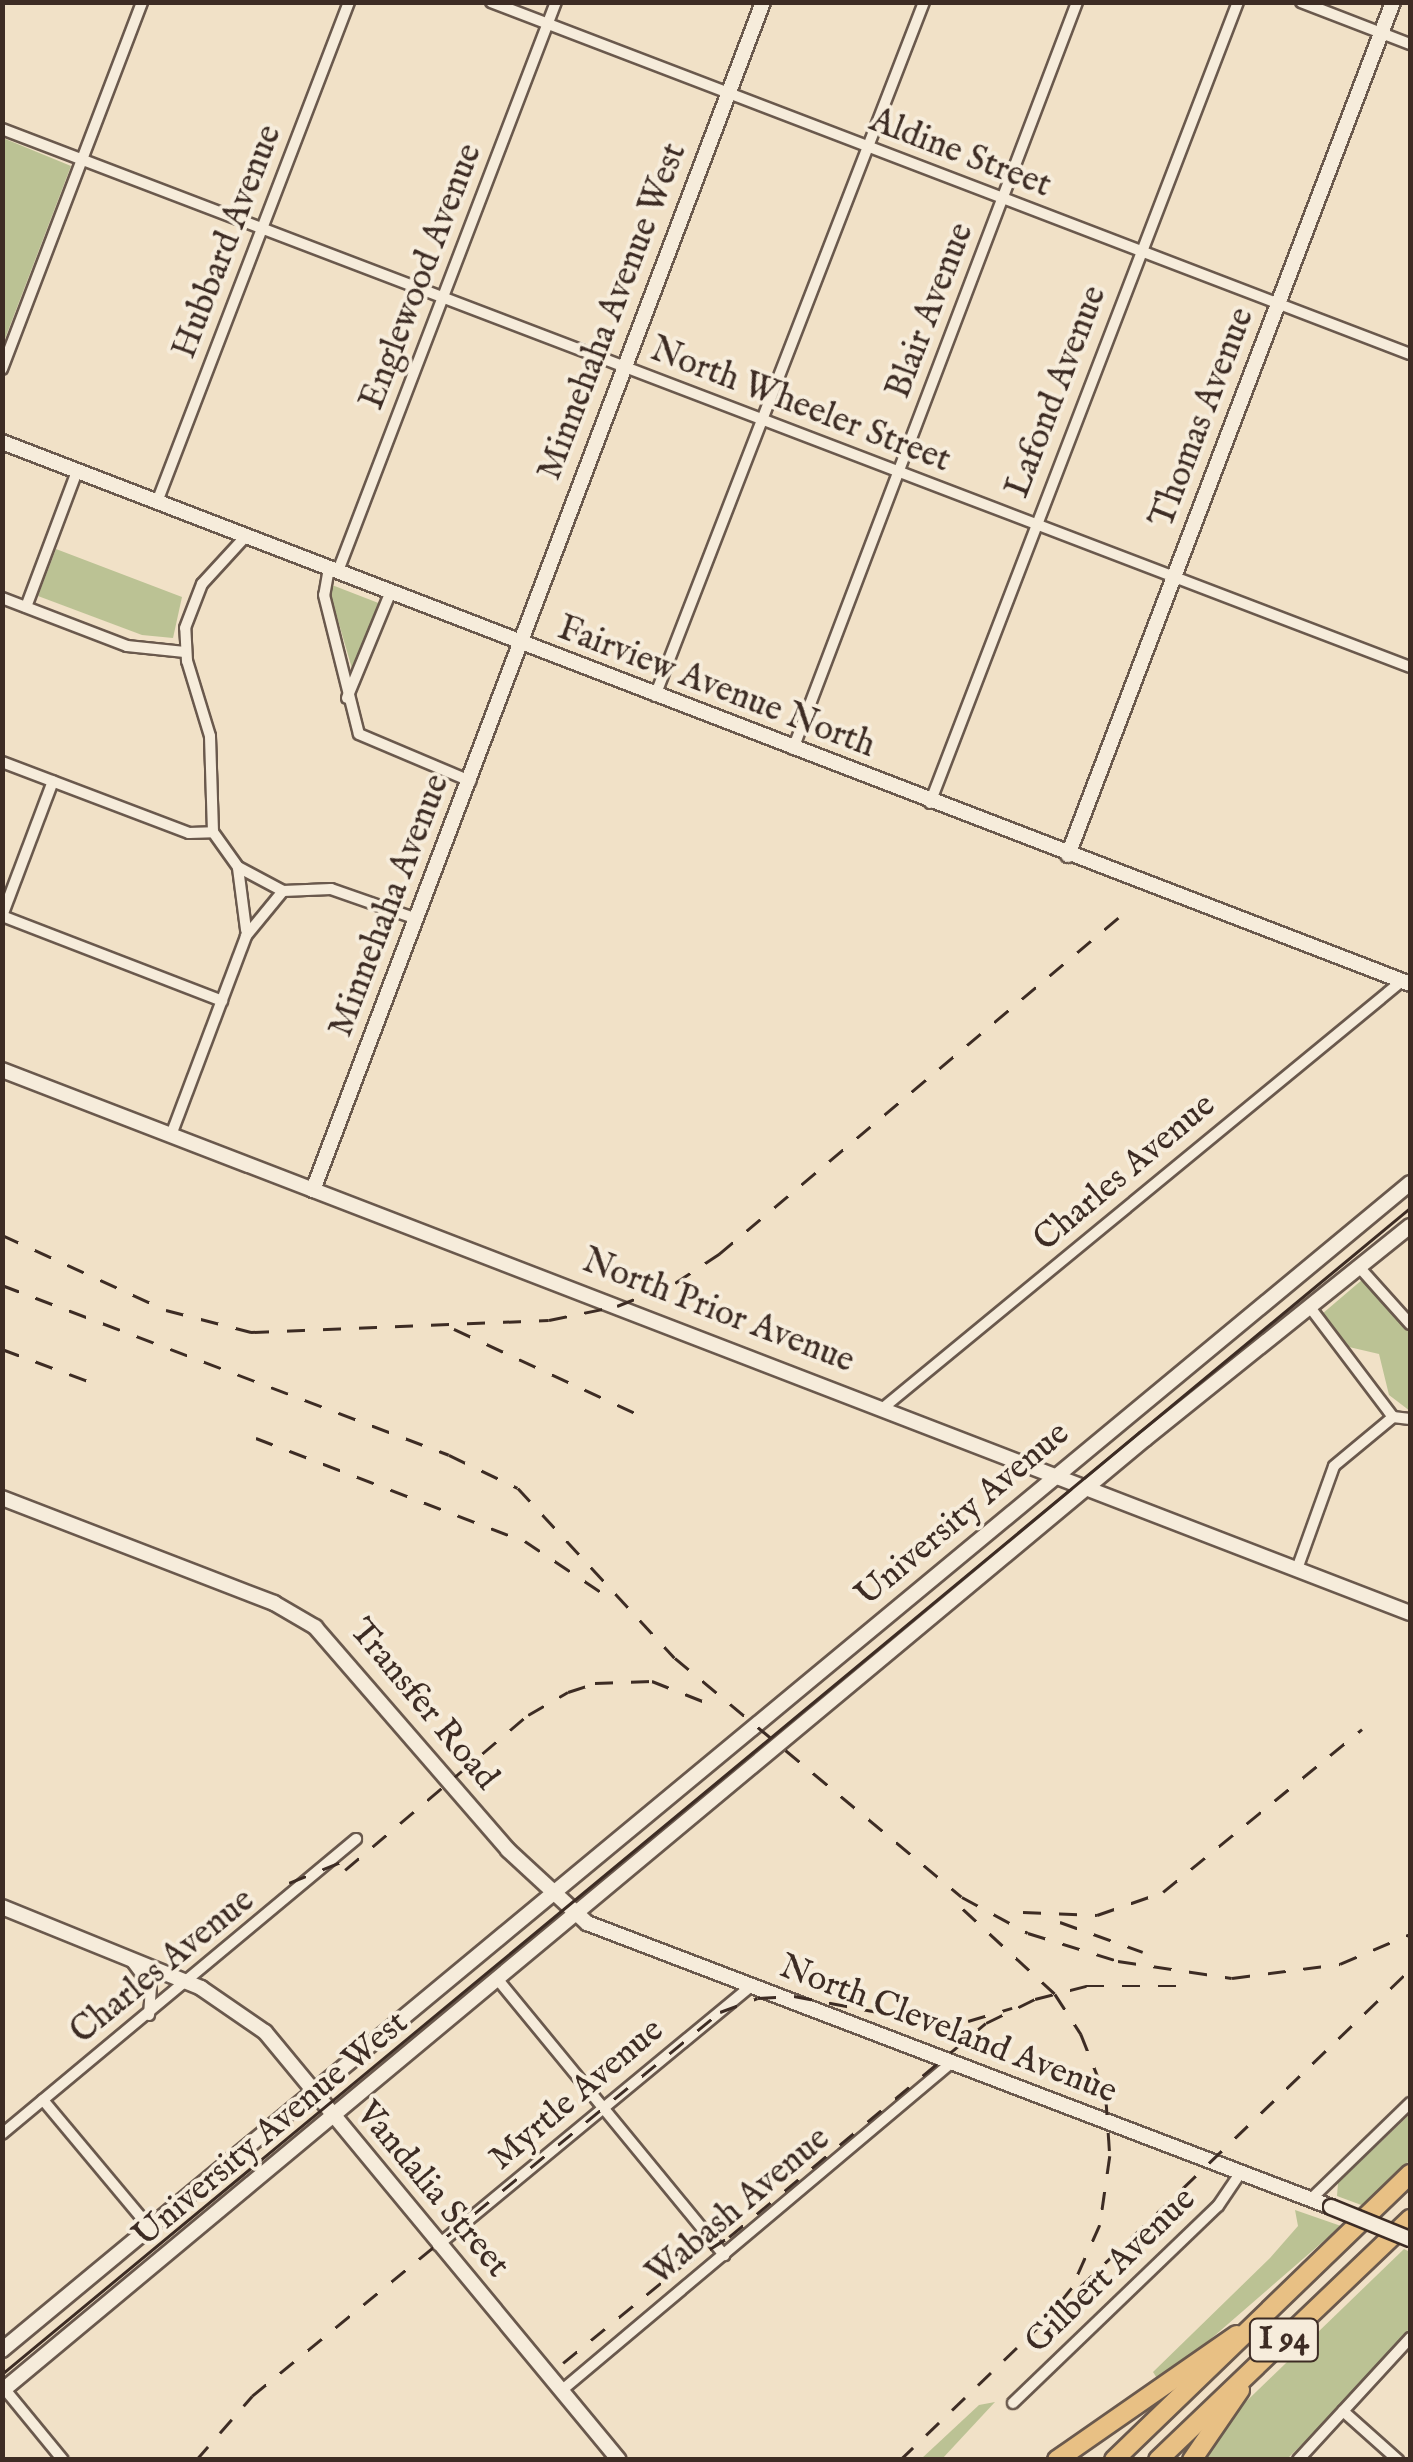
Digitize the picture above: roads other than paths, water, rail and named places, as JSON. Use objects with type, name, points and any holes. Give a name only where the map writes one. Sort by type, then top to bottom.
[{"type":"highway","name":"I 94","points":[[1114,2460],[1410,2174]]},
{"type":"highway","name":"I 94","points":[[1158,2460],[1410,2220]]},
{"type":"highway","points":[[1057,2460],[1259,2322]]},
{"type":"highway","points":[[1192,2460],[1249,2373]]},
{"type":"street","points":[[2,370],[142,2]]},
{"type":"street","name":"Hubbard Avenue","points":[[158,502],[349,2]]},
{"type":"street","name":"Aldine Street","points":[[491,2],[727,96],[1410,354]]},
{"type":"street","name":"Englewood Avenue","points":[[470,781],[365,740],[348,698],[324,595],[556,2]]},
{"type":"street","name":"Minnehaha Avenue West","points":[[520,644],[763,2]]},
{"type":"street","points":[[654,697],[924,2]]},
{"type":"street","name":"Blair Avenue","points":[[792,750],[1077,2]]},
{"type":"street","name":"Lafond Avenue","points":[[930,802],[1238,2]]},
{"type":"street","points":[[1301,2],[1410,44]]},
{"type":"street","name":"Thomas Avenue","points":[[1068,855],[1393,2]]},
{"type":"street","name":"North Wheeler Street","points":[[2,129],[1410,667]]},
{"type":"street","name":"Fairview Avenue North","points":[[2,442],[654,697],[1406,982]]},
{"type":"street","points":[[26,607],[77,471]]},
{"type":"street","points":[[246,536],[193,599],[185,652],[210,736],[213,832],[238,867],[283,892],[330,888],[417,919]]},
{"type":"street","points":[[348,698],[392,592]]},
{"type":"street","points":[[2,598],[127,646],[185,652]]},
{"type":"street","name":"Minnehaha Avenue","points":[[313,1190],[520,644]]},
{"type":"street","points":[[2,762],[189,833],[213,832]]},
{"type":"street","points":[[53,781],[2,916],[222,1001]]},
{"type":"street","points":[[238,867],[246,936]]},
{"type":"street","points":[[172,1135],[246,936],[283,892]]},
{"type":"street","name":"Charles Avenue","points":[[883,1408],[1406,982]]},
{"type":"street","name":"North Prior Avenue","points":[[2,1070],[1410,1613]]},
{"type":"street","name":"University Avenue","points":[[554,1893],[1410,1184]]},
{"type":"street","name":"University Avenue","points":[[578,1916],[1308,1306],[1410,1226]]},
{"type":"street","points":[[1360,1268],[1410,1324]]},
{"type":"street","points":[[1308,1306],[1393,1417],[1410,1419]]},
{"type":"street","points":[[1297,1569],[1334,1466],[1393,1417]]},
{"type":"street","name":"Transfer Road","points":[[2,1498],[274,1603],[316,1627],[479,1818],[554,1893]]},
{"type":"street","name":"Charles Avenue","points":[[2,2134],[356,1839]]},
{"type":"street","name":"North Cleveland Avenue","points":[[554,1893],[578,1916],[750,1987],[1410,2238]]},
{"type":"street","name":"University Avenue West","points":[[2,2350],[554,1893]]},
{"type":"street","name":"Vandalia Street","points":[[2,1907],[189,1982],[265,2032],[619,2460]]},
{"type":"street","name":"University Avenue West","points":[[3,2389],[578,1916]]},
{"type":"street","points":[[128,1958],[151,1987],[149,2015]]},
{"type":"street","points":[[499,1980],[724,2255]]},
{"type":"street","name":"Myrtle Avenue","points":[[438,2245],[750,1987]]},
{"type":"street","name":"Wabash Avenue","points":[[561,2391],[951,2063]]},
{"type":"street","points":[[43,2100],[150,2228]]},
{"type":"street","points":[[1311,2199],[1410,2103]]},
{"type":"street","name":"Gilbert Avenue","points":[[1013,2404],[1218,2206],[1240,2172]]},
{"type":"street","points":[[1298,2460],[1410,2338]]},
{"type":"street","points":[[3,2389],[63,2460]]},
{"type":"street","points":[[1343,2411],[1398,2460]]},
{"type":"tram line","points":[[2,2374],[1410,1208]]},
{"type":"railway","points":[[2,1235],[166,1310],[251,1332],[549,1320],[617,1306],[675,1283],[719,1254],[1118,918]]},
{"type":"railway","points":[[2,1285],[449,1455],[518,1488],[675,1658],[962,1897],[1028,1933],[1118,1961],[1232,1978],[1340,1964],[1410,1934]]},
{"type":"railway","points":[[454,1329],[635,1413]]},
{"type":"railway","points":[[2,1349],[96,1384]]},
{"type":"railway","points":[[256,1438],[525,1541],[601,1592]]},
{"type":"railway","points":[[345,1870],[528,1715],[568,1692],[595,1683],[652,1681],[715,1706]]},
{"type":"railway","points":[[1023,1912],[1097,1915],[1163,1892],[1362,1729]]},
{"type":"railway","points":[[289,1883],[353,1857]]},
{"type":"railway","points":[[963,1909],[1055,1994],[1081,2034],[1106,2097],[1110,2156],[1100,2225],[1072,2288],[1047,2319]]},
{"type":"railway","points":[[1060,1922],[1143,1952]]},
{"type":"railway","points":[[1079,2288],[1410,1969]]},
{"type":"railway","points":[[563,2363],[679,2268],[729,2237],[986,2023],[1035,1999],[1086,1986],[1185,1986]]},
{"type":"railway","points":[[196,2460],[252,2396],[720,2012],[758,1998],[794,1996],[935,2023],[968,2021],[1012,2008]]},
{"type":"railway","points":[[900,2460],[1054,2312]]}]
